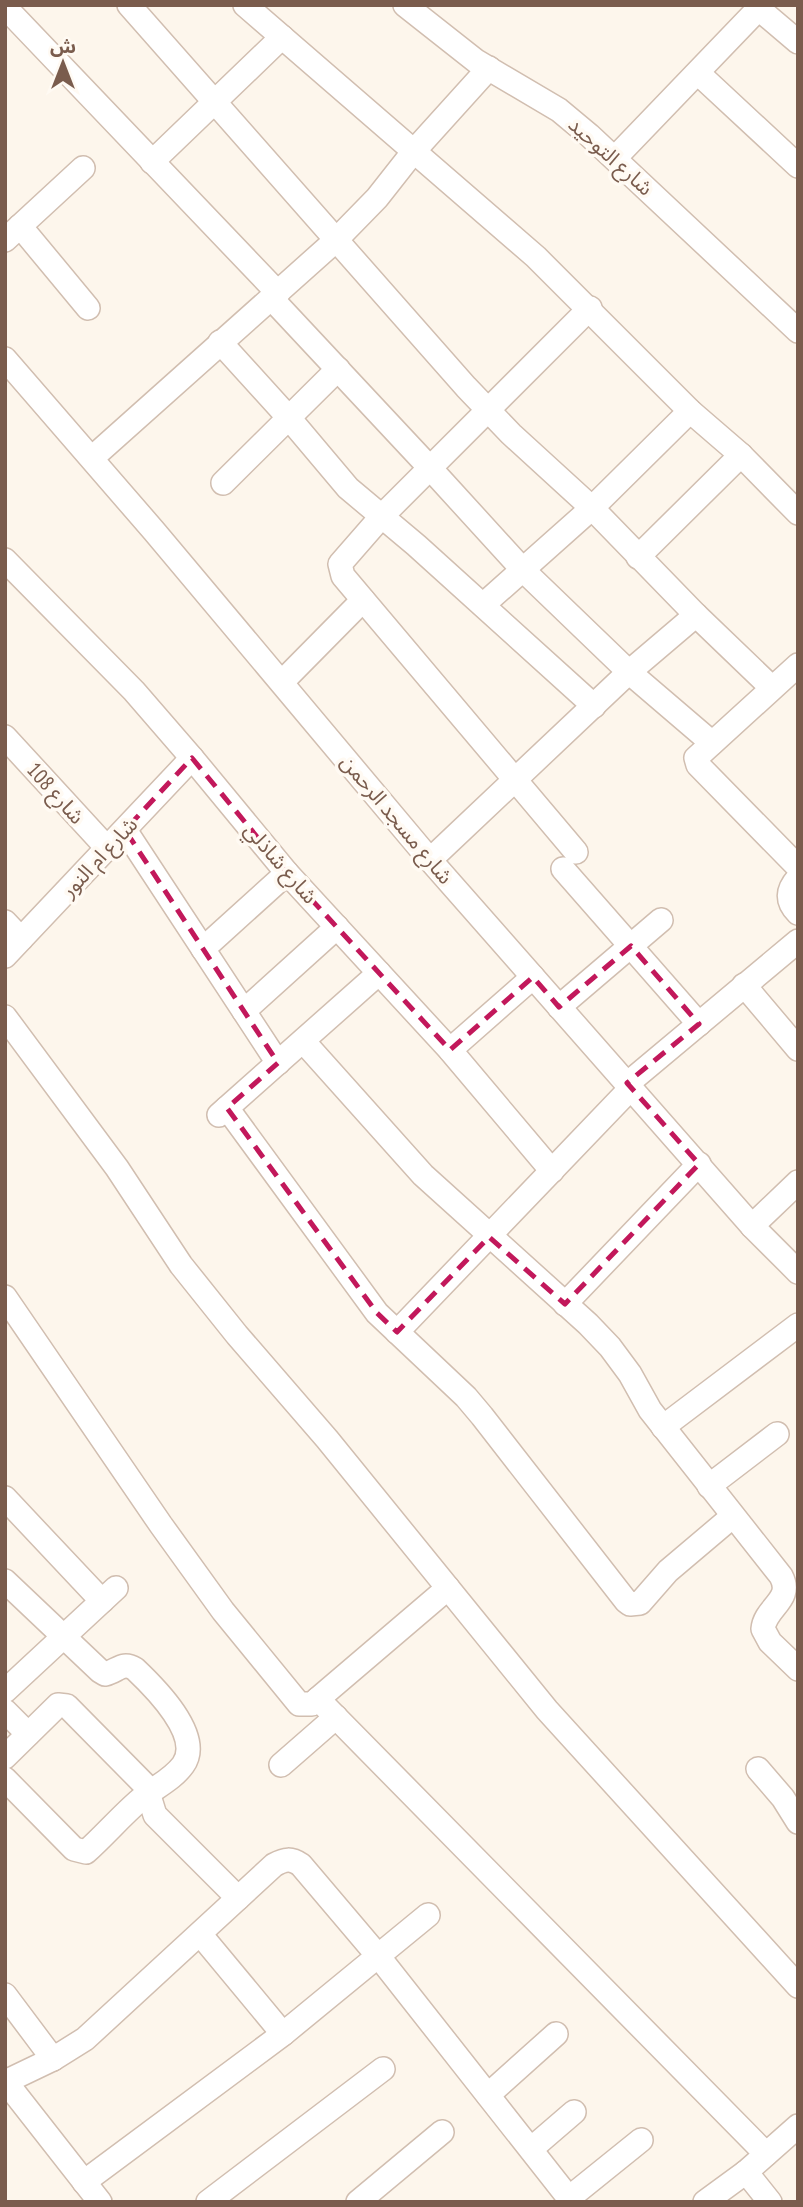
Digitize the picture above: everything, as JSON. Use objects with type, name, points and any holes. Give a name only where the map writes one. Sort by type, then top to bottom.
[{"type":"street","points":[[129,5],[335,241],[488,410],[592,508],[695,615],[788,679],[696,758],[698,765],[798,867]]},
{"type":"street","points":[[245,5],[536,257],[590,308],[690,411],[741,455],[798,513]]},
{"type":"street","name":"شارع التوحيد","points":[[405,5],[464,52],[559,110],[615,158],[798,331]]},
{"type":"street","points":[[615,158],[761,7],[798,43]]},
{"type":"street","points":[[16,10],[338,369],[523,570],[629,673],[712,743]]},
{"type":"street","points":[[152,162],[282,37]]},
{"type":"street","points":[[92,458],[335,241],[377,198],[414,151],[489,68]]},
{"type":"street","points":[[699,74],[798,166]]},
{"type":"street","points":[[83,168],[12,227],[88,308]]},
{"type":"street","points":[[590,308],[381,517],[341,564],[343,576],[515,779],[631,946],[699,1024]]},
{"type":"street","points":[[220,342],[289,418],[341,481],[404,534],[594,706]]},
{"type":"street","name":"شارع مسجد الرحمن","points":[[5,359],[92,458],[430,860],[752,1226],[798,1272]]},
{"type":"street","points":[[223,483],[338,369]]},
{"type":"street","points":[[483,605],[592,508],[690,411]]},
{"type":"street","points":[[638,557],[741,455]]},
{"type":"street","name":"شارع شاذلي","points":[[6,561],[134,691],[287,873],[450,1050],[552,1171]]},
{"type":"street","points":[[282,682],[363,600]]},
{"type":"street","points":[[430,860],[629,673],[695,615]]},
{"type":"street","name":"شارع 108","points":[[5,737],[108,849]]},
{"type":"street","name":"شارع ام النور","points":[[5,956],[192,758]]},
{"type":"street","points":[[125,830],[278,1063]]},
{"type":"street","points":[[203,949],[287,873]]},
{"type":"street","points":[[798,878],[789,890],[789,898],[798,913]]},
{"type":"street","points":[[559,1007],[661,920]]},
{"type":"street","points":[[5,922],[21,939]]},
{"type":"street","points":[[244,1011],[337,928]]},
{"type":"street","points":[[397,1332],[552,1171],[629,1086],[798,941]]},
{"type":"street","points":[[379,973],[223,1112],[377,1313],[466,1397],[630,1604],[640,1603],[668,1571],[733,1517]]},
{"type":"street","points":[[450,1050],[533,976]]},
{"type":"street","points":[[744,985],[798,1049]]},
{"type":"street","points":[[5,1017],[117,1168],[181,1265],[327,1439],[547,1710],[603,1774],[794,1973]]},
{"type":"street","points":[[303,1041],[423,1175],[610,1347],[663,1427],[784,1582],[784,1594],[767,1615],[763,1629],[765,1636],[798,1669]]},
{"type":"street","points":[[565,1304],[699,1164]]},
{"type":"street","points":[[752,1226],[798,1182]]},
{"type":"street","points":[[5,1297],[145,1502],[223,1611],[293,1700],[306,1705],[318,1699],[448,1588]]},
{"type":"street","points":[[663,1427],[798,1325]]},
{"type":"street","points":[[709,1486],[777,1434]]},
{"type":"street","points":[[5,1498],[109,1594],[5,1691]]},
{"type":"street","points":[[5,1581],[105,1674],[121,1665],[129,1665],[135,1669],[171,1707],[187,1743],[185,1762],[86,1852],[74,1849],[5,1779]]},
{"type":"street","points":[[318,1699],[766,2154]]},
{"type":"street","points":[[5,1757],[58,1705],[67,1706],[142,1780],[150,1793],[149,1800],[155,1815],[238,1898]]},
{"type":"street","points":[[5,1711],[28,1734]]},
{"type":"street","points":[[281,1765],[336,1717]]},
{"type":"street","points":[[758,1769],[783,1798],[798,1822]]},
{"type":"street","points":[[100,2202],[6,2082],[53,2059],[100,2027],[274,1865],[284,1860],[293,1860],[301,1865],[379,1957],[571,2200],[641,2140]]},
{"type":"street","points":[[84,2182],[283,2035],[428,1915]]},
{"type":"street","points":[[200,1934],[283,2035]]},
{"type":"street","points":[[5,1996],[53,2059]]},
{"type":"street","points":[[488,2095],[556,2034]]},
{"type":"street","points":[[208,2202],[383,2069]]},
{"type":"street","points":[[531,2149],[574,2112]]},
{"type":"street","points":[[705,2202],[746,2172],[798,2126]]},
{"type":"street","points":[[358,2202],[442,2132]]},
{"type":"street","points":[[746,2172],[770,2202]]},
{"type":"highlighted area","points":[[192,758],[287,873],[450,1050],[533,977],[559,1007],[631,946],[699,1024],[627,1083],[699,1164],[565,1304],[489,1237],[397,1332],[377,1313],[227,1108],[278,1063],[125,830]]}]
